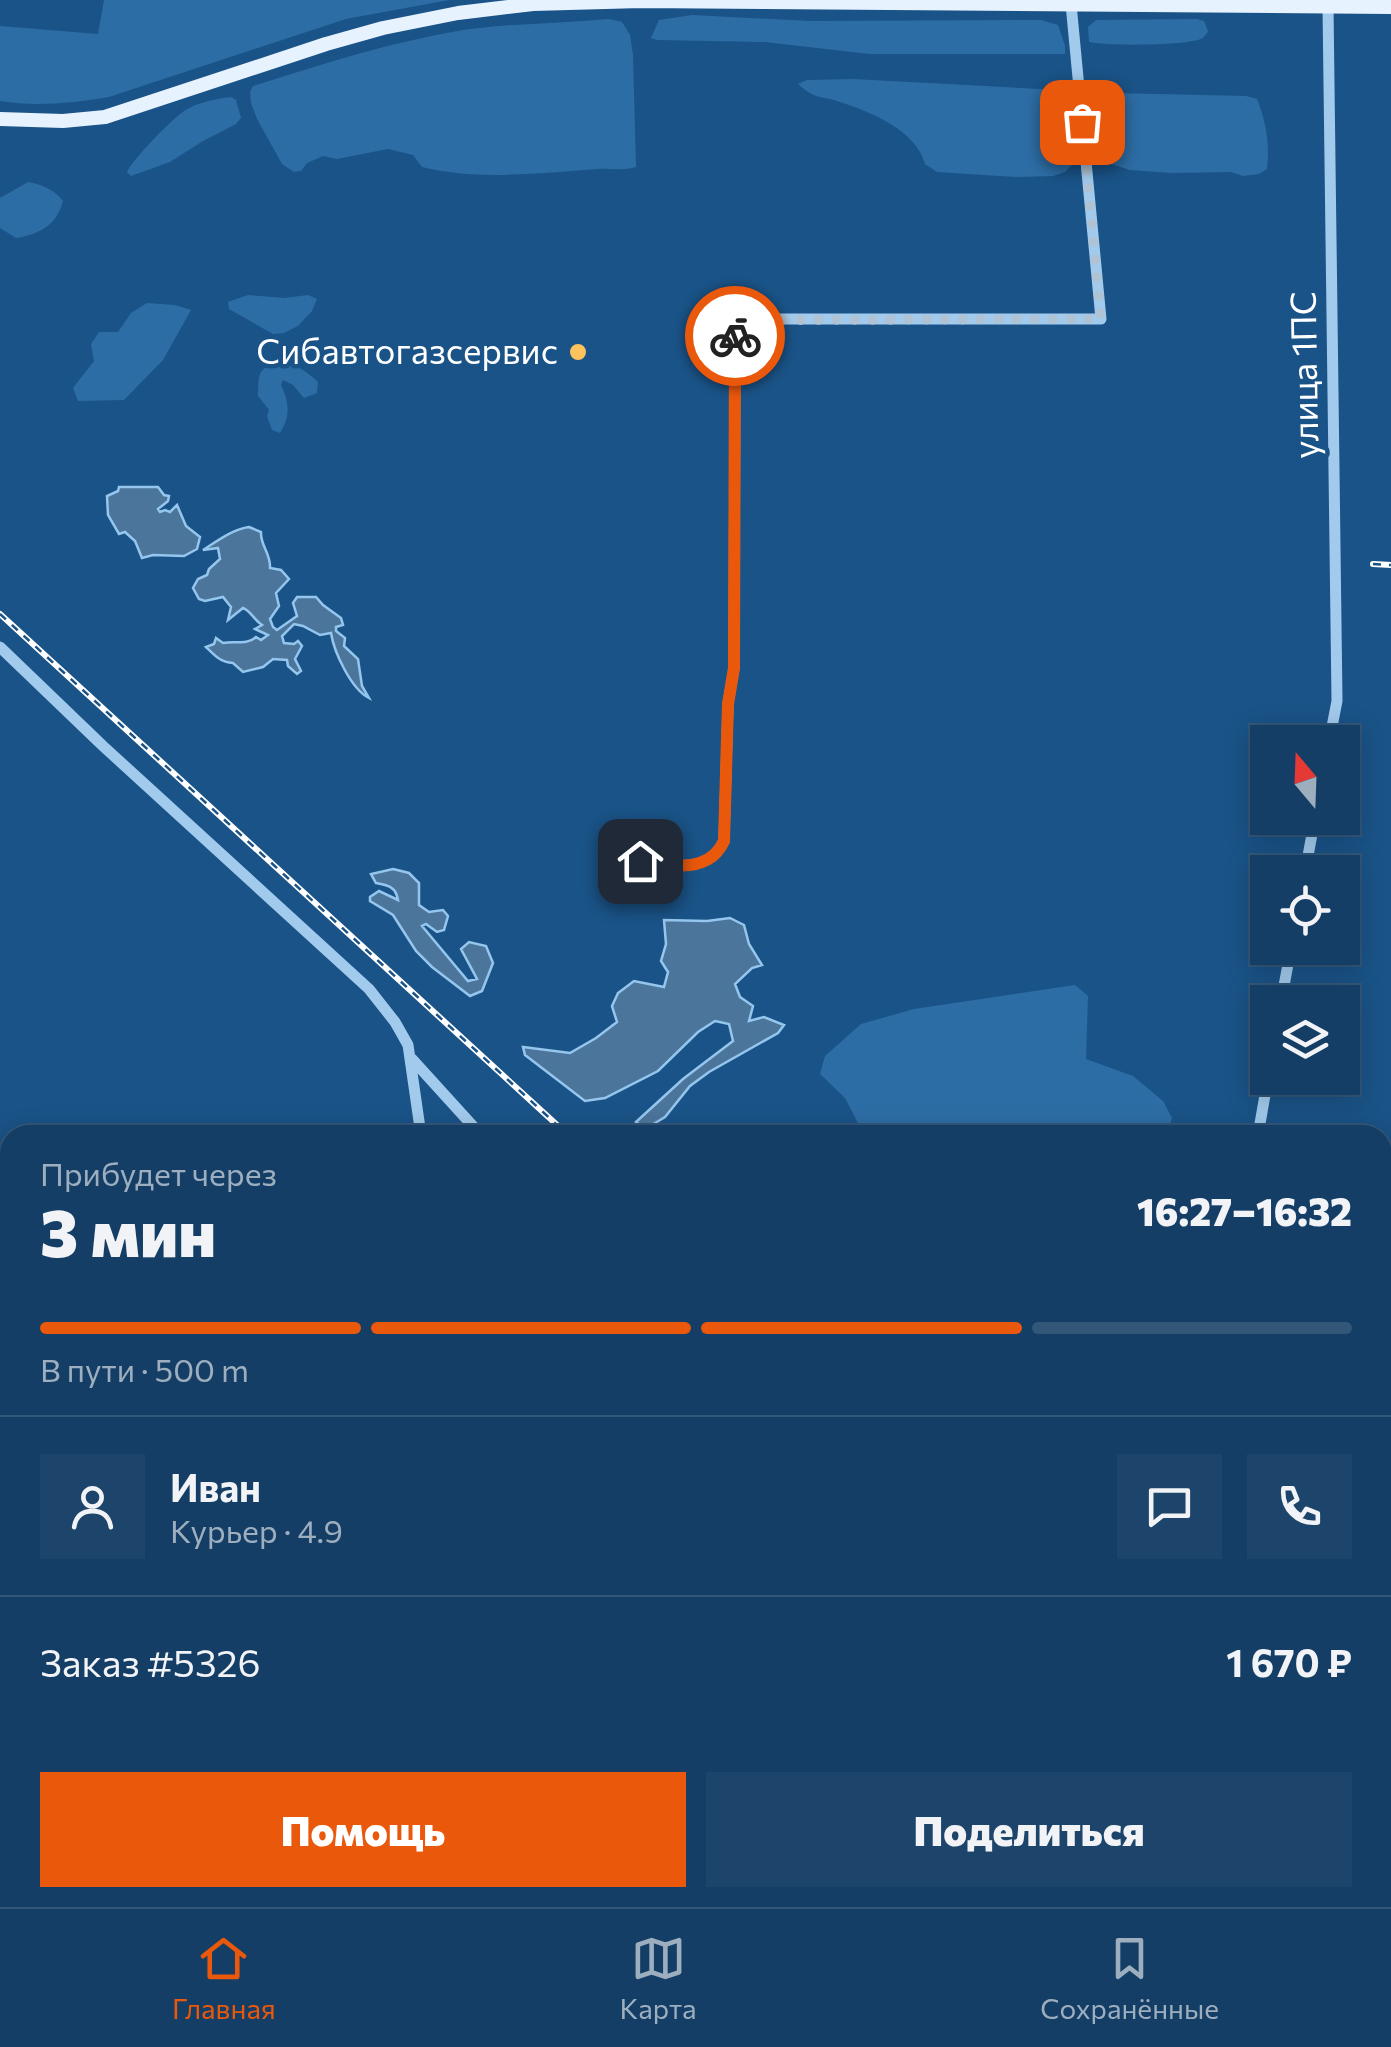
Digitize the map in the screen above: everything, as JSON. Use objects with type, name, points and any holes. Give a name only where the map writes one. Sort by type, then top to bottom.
[{"type":"main road","points":[[0,118],[63,121],[105,116],[345,39],[420,20],[498,8],[641,1],[1391,7]]},
{"type":"street","points":[[640,861],[649,859],[671,865],[704,862],[713,858],[724,841],[728,704],[734,668],[737,328],[769,320],[1101,319],[1071,4]]},
{"type":"street","name":"улица 1ПС","points":[[1328,7],[1337,702],[1332,725]]},
{"type":"street","points":[[0,647],[360,980],[383,1006],[404,1034],[412,1059],[419,1125]]},
{"type":"street","points":[[412,1059],[472,1125]]},
{"type":"street","points":[[1260,1125],[1265,1095]]},
{"type":"shaded area","points":[[104,0],[449,0],[346,19],[109,97],[27,104],[0,101],[0,26],[98,34]]},
{"type":"shaded area","points":[[692,15],[810,21],[1041,20],[1058,25],[1065,54],[869,54],[765,42],[651,38],[659,20]]},
{"type":"shaded area","points":[[609,19],[622,22],[630,35],[636,167],[465,174],[422,167],[413,155],[388,149],[337,159],[323,156],[294,172],[282,164],[251,103],[253,86],[410,41],[481,28]]},
{"type":"shaded area","points":[[1096,20],[1204,21],[1208,31],[1195,41],[1089,42],[1088,27]]},
{"type":"shaded area","points":[[807,80],[1059,90],[1067,100],[1073,164],[1053,176],[937,172],[925,164],[912,141],[891,124],[852,106],[813,95],[798,84]]},
{"type":"shaded area","points":[[1112,93],[1257,99],[1266,133],[1267,169],[1243,176],[1231,172],[1130,170],[1108,163],[1099,154],[1094,104]]},
{"type":"shaded area","points":[[231,97],[236,100],[241,118],[236,124],[170,162],[131,176],[127,172],[184,111]]},
{"type":"shaded area","points":[[28,182],[47,188],[63,201],[46,227],[16,238],[0,228],[0,198]]},
{"type":"shaded area","points":[[248,295],[308,295],[317,299],[298,326],[273,334],[229,309],[228,302]]},
{"type":"shaded area","points":[[147,303],[191,310],[163,360],[124,400],[78,401],[73,388],[94,361],[91,344],[99,332],[118,332],[131,313]]},
{"type":"shaded area","points":[[277,362],[299,368],[318,382],[317,393],[304,398],[283,380],[288,409],[280,433],[272,430],[269,410],[258,396],[262,371]]},
{"type":"shaded area","points":[[119,487],[158,487],[169,496],[158,509],[170,512],[177,505],[186,526],[200,537],[197,549],[184,556],[142,558],[135,541],[125,532],[119,534],[108,515],[107,496]]},
{"type":"shaded area","points":[[249,527],[261,532],[270,568],[281,570],[289,579],[276,593],[279,606],[270,619],[273,627],[277,630],[297,616],[293,603],[297,597],[316,597],[341,618],[343,625],[336,627],[336,631],[358,659],[362,686],[369,698],[344,669],[331,633],[320,635],[294,624],[282,636],[284,643],[298,641],[302,646],[295,659],[301,671],[297,674],[287,660],[273,659],[263,667],[243,672],[206,647],[214,644],[216,638],[223,643],[256,637],[261,640],[268,635],[255,629],[262,625],[246,609],[228,620],[231,607],[223,597],[205,601],[199,599],[193,588],[220,559],[218,548],[203,550]]},
{"type":"shaded area","points":[[393,869],[409,873],[419,883],[419,905],[429,912],[443,910],[448,916],[444,930],[437,932],[426,924],[422,926],[468,981],[477,979],[461,949],[469,942],[486,946],[493,963],[482,991],[470,996],[432,967],[416,951],[393,915],[370,901],[379,891],[398,900],[393,889],[376,883],[371,874]]},
{"type":"shaded area","points":[[730,918],[744,925],[749,944],[762,965],[752,968],[735,984],[740,997],[753,1006],[749,1021],[764,1017],[784,1025],[778,1033],[690,1086],[665,1117],[652,1125],[636,1122],[733,1041],[729,1024],[715,1021],[658,1071],[605,1098],[585,1101],[525,1055],[523,1047],[570,1053],[596,1038],[617,1022],[612,1006],[618,993],[634,981],[664,987],[668,972],[661,961],[666,944],[664,920]]},
{"type":"shaded area","points":[[1075,985],[1088,996],[1086,1059],[1133,1076],[1163,1101],[1172,1118],[1170,1125],[857,1125],[845,1098],[820,1074],[825,1056],[861,1024],[914,1009]]},
{"type":"railway","points":[[1373,564],[1391,565]]},
{"type":"railway","points":[[0,614],[557,1125]]},
{"type":"way so far","points":[[735,336],[737,328],[744,324],[769,320],[1101,319],[1082,122]]},
{"type":"place","name":"Сибавтогазсервис","points":[[578,352]]},
{"type":"route","points":[[640,861],[649,859],[671,865],[704,862],[719,852],[724,841],[728,704],[734,668],[735,336]]}]
